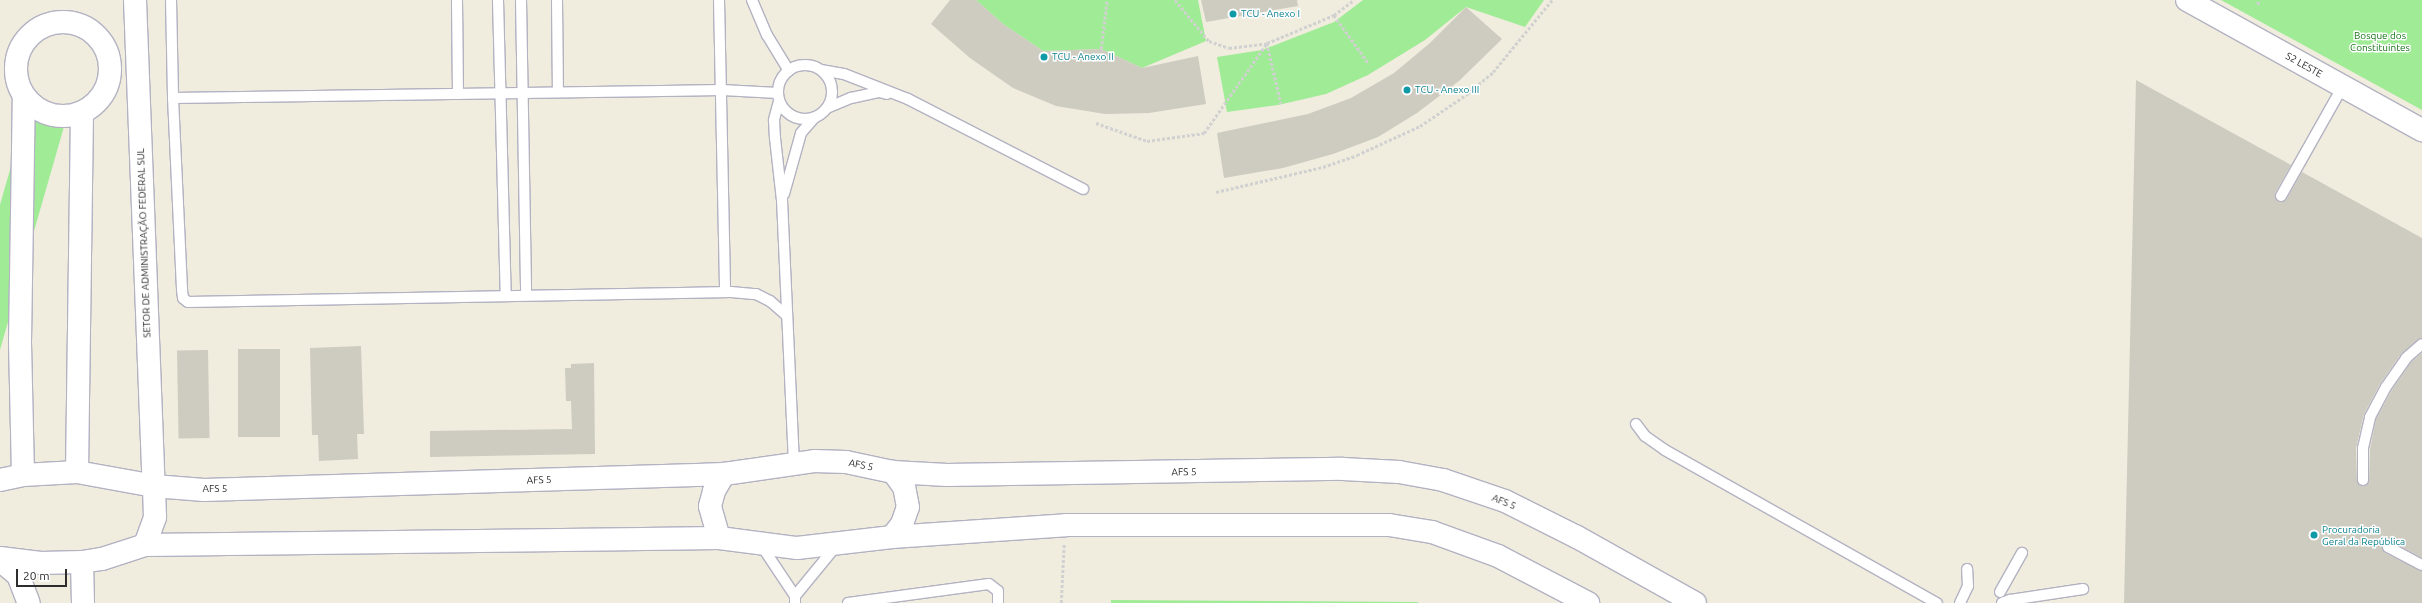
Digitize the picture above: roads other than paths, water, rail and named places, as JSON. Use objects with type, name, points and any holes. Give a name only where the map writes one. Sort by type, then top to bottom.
[{"type":"main road","name":"SETOR DE ADMINISTRAÇÃO FEDERAL SUL","points":[[136,0],[156,517],[145,545]]},
{"type":"main road","name":"S2 LESTE","points":[[2187,0],[2422,130]]},
{"type":"main road","points":[[14,85],[36,108],[50,115],[66,116],[82,113],[94,105],[104,94],[110,80],[111,66],[108,52],[101,39],[83,26],[62,21],[47,24],[34,31],[24,42],[18,54],[14,85],[23,475]]},
{"type":"main road","points":[[77,472],[82,113]]},
{"type":"main road","name":"AFS 5","points":[[0,480],[23,475],[77,472],[154,486],[204,490],[724,474],[794,462],[846,462],[893,472],[947,475],[1343,469],[1399,472],[1443,480],[1505,501],[1577,537],[1695,603]]},
{"type":"main road","points":[[892,537],[902,524],[908,507],[904,487],[893,472]]},
{"type":"main road","points":[[719,538],[710,506],[714,491],[724,474]]},
{"type":"main road","points":[[0,559],[41,563],[82,562],[102,559],[145,545],[719,538],[797,548],[836,546],[892,537],[1066,525],[1389,525],[1432,532],[1498,556],[1588,603]]},
{"type":"main road","points":[[0,559],[18,575],[29,603]]},
{"type":"main road","points":[[82,562],[83,603]]},
{"type":"lane","points":[[171,0],[173,98],[182,290],[183,298],[188,302],[725,292],[756,294],[770,301],[786,315]]},
{"type":"lane","points":[[457,0],[458,94]]},
{"type":"lane","points":[[498,0],[506,296]]},
{"type":"lane","points":[[521,0],[526,295]]},
{"type":"lane","points":[[557,0],[558,92]]},
{"type":"lane","points":[[719,0],[725,292]]},
{"type":"lane","points":[[752,0],[767,35],[789,71]]},
{"type":"lane","points":[[794,462],[786,315],[782,200],[774,120],[783,77],[789,71],[805,65],[821,70],[844,74],[908,99],[1083,189]]},
{"type":"lane","points":[[821,70],[831,84],[832,92],[828,108]]},
{"type":"lane","points":[[2281,196],[2343,86]]},
{"type":"lane","points":[[173,98],[722,90],[778,97]]},
{"type":"lane","points":[[782,200],[801,133],[814,118],[828,108],[851,98],[879,92],[908,99]]},
{"type":"lane","points":[[778,97],[789,115],[797,118],[814,118]]},
{"type":"lane","points":[[2363,480],[2363,448],[2370,417],[2386,387],[2406,358],[2422,344]]},
{"type":"lane","points":[[1636,424],[1645,436],[1665,450],[1937,603]]},
{"type":"lane","points":[[760,544],[795,600],[836,546]]},
{"type":"lane","points":[[2388,547],[2422,565]]},
{"type":"lane","points":[[2000,592],[2022,553]]},
{"type":"lane","points":[[1960,603],[1968,586],[1967,569]]},
{"type":"lane","points":[[848,603],[989,584],[998,591],[998,603]]},
{"type":"lane","points":[[2002,603],[2083,589]]},
{"type":"place","name":"TCU - Anexo I","points":[[1233,14]]},
{"type":"place","name":"TCU - Anexo II","points":[[1044,57]]},
{"type":"place","name":"TCU - Anexo III","points":[[1407,90]]},
{"type":"place","name":"Procuradoria Geral da República","points":[[2314,535]]},
{"type":"park label","name":"Bosque dos Constituintes","points":[[2380,40]]}]
